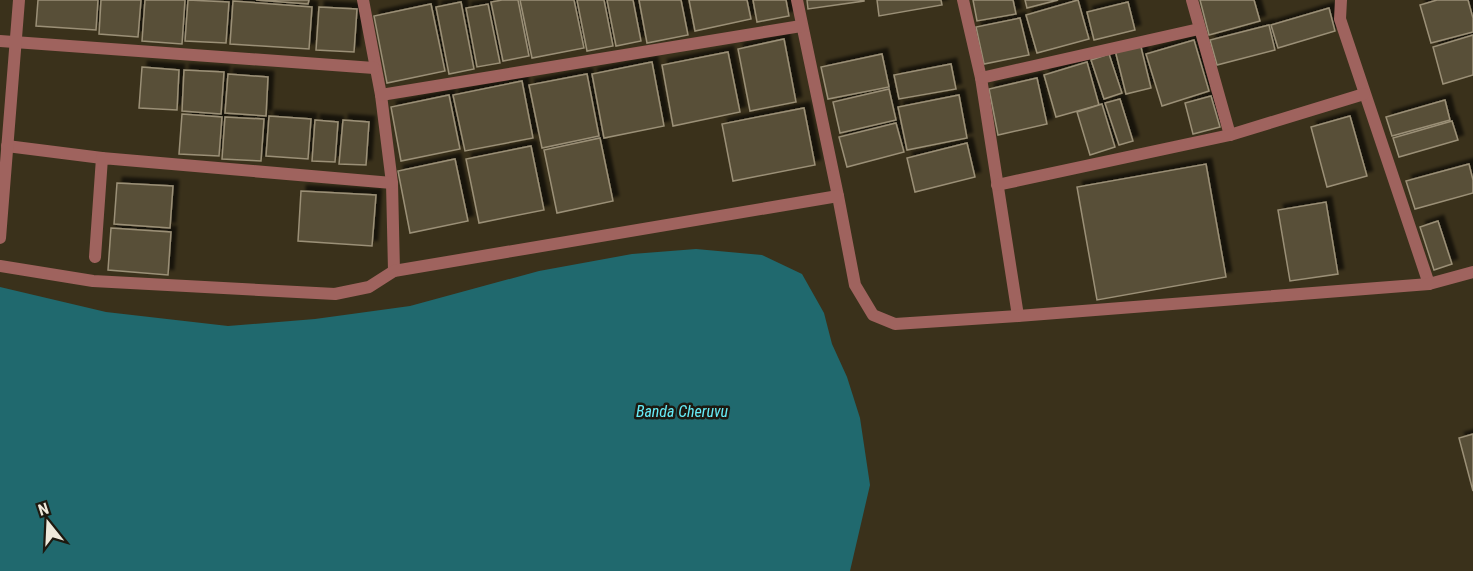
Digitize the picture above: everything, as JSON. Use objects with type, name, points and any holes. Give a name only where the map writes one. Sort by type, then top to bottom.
[{"type":"street","points":[[0,238],[19,0]]},
{"type":"street","points":[[363,0],[374,69],[381,95],[392,183],[394,272]]},
{"type":"street","points":[[797,0],[855,285],[873,315],[895,324],[1429,284],[1473,272]]},
{"type":"street","points":[[963,0],[981,78],[1018,316]]},
{"type":"street","points":[[1192,0],[1230,135]]},
{"type":"street","points":[[1341,0],[1340,19],[1429,284]]},
{"type":"street","points":[[381,95],[801,26]]},
{"type":"street","points":[[981,78],[1199,29]]},
{"type":"street","points":[[0,41],[374,69]]},
{"type":"street","points":[[998,185],[1230,135],[1364,94]]},
{"type":"street","points":[[7,146],[102,158],[392,183]]},
{"type":"street","points":[[95,257],[102,158]]},
{"type":"street","points":[[0,266],[93,281],[335,294],[369,287],[394,272],[838,196]]},
{"type":"water","name":"Banda Cheruvu","points":[[696,249],[762,255],[802,274],[824,313],[832,344],[847,377],[860,418],[870,485],[850,571],[0,571],[0,287],[106,312],[228,326],[315,319],[410,306],[539,271],[632,254]]},
{"type":"building","points":[[38,0],[98,0],[96,30],[36,26]]},
{"type":"building","points":[[101,0],[141,0],[138,37],[99,34]]},
{"type":"building","points":[[145,0],[185,0],[182,44],[142,41]]},
{"type":"building","points":[[188,0],[229,2],[226,43],[185,41]]},
{"type":"building","points":[[256,0],[309,0],[308,4]]},
{"type":"building","points":[[518,0],[529,56],[503,61],[491,2]]},
{"type":"building","points":[[520,0],[574,0],[584,48],[532,58]]},
{"type":"building","points":[[577,0],[604,0],[613,46],[587,51]]},
{"type":"building","points":[[607,0],[633,0],[641,41],[616,46]]},
{"type":"building","points":[[639,0],[681,0],[688,35],[647,43]]},
{"type":"building","points":[[689,0],[747,0],[751,19],[695,31]]},
{"type":"building","points":[[753,0],[786,0],[789,16],[757,22]]},
{"type":"building","points":[[807,0],[864,0],[864,1],[808,9]]},
{"type":"building","points":[[877,0],[941,0],[942,5],[879,16]]},
{"type":"building","points":[[973,0],[1013,0],[1016,14],[977,21]]},
{"type":"building","points":[[1025,0],[1058,0],[1027,8]]},
{"type":"building","points":[[1078,0],[1089,39],[1037,53],[1026,15]]},
{"type":"building","points":[[1200,0],[1254,0],[1260,21],[1209,35]]},
{"type":"building","points":[[1437,0],[1468,0],[1473,18],[1473,32],[1431,43],[1420,5]]},
{"type":"building","points":[[233,1],[312,7],[309,49],[230,44]]},
{"type":"building","points":[[461,2],[474,69],[449,74],[436,7]]},
{"type":"building","points":[[1128,2],[1135,30],[1094,40],[1087,12]]},
{"type":"building","points":[[431,4],[445,71],[387,83],[374,16]]},
{"type":"building","points":[[488,4],[500,63],[477,67],[466,8]]},
{"type":"building","points":[[319,7],[357,9],[354,52],[316,50]]},
{"type":"building","points":[[1329,8],[1335,31],[1278,48],[1271,25]]},
{"type":"building","points":[[1020,18],[1029,55],[984,64],[976,27]]},
{"type":"building","points":[[1269,25],[1275,50],[1217,65],[1210,40]]},
{"type":"building","points":[[1473,35],[1473,75],[1443,84],[1433,47]]},
{"type":"building","points":[[784,39],[796,102],[750,111],[738,49]]},
{"type":"building","points":[[1194,40],[1209,91],[1162,106],[1146,54]]},
{"type":"building","points":[[1140,43],[1151,88],[1126,94],[1115,50]]},
{"type":"building","points":[[728,52],[740,112],[673,126],[662,65]]},
{"type":"building","points":[[882,54],[889,87],[828,99],[821,67]]},
{"type":"building","points":[[1109,54],[1122,93],[1104,99],[1091,60]]},
{"type":"building","points":[[652,62],[664,126],[604,138],[592,74]]},
{"type":"building","points":[[1087,62],[1099,105],[1056,117],[1044,75]]},
{"type":"building","points":[[951,64],[956,89],[899,99],[894,75]]},
{"type":"building","points":[[142,67],[179,70],[177,110],[139,108]]},
{"type":"building","points":[[184,70],[224,72],[221,114],[182,111]]},
{"type":"building","points":[[228,74],[268,77],[266,116],[225,113]]},
{"type":"building","points":[[587,74],[599,136],[542,148],[529,85]]},
{"type":"building","points":[[1037,78],[1047,124],[998,135],[989,89]]},
{"type":"building","points":[[522,81],[533,138],[465,151],[453,95]]},
{"type":"building","points":[[889,89],[896,120],[840,133],[833,102]]},
{"type":"building","points":[[449,95],[460,149],[401,161],[391,107]]},
{"type":"building","points":[[959,95],[967,138],[907,150],[898,107]]},
{"type":"building","points":[[1211,96],[1220,127],[1193,134],[1185,103]]},
{"type":"building","points":[[1120,99],[1133,141],[1119,145],[1105,103]]},
{"type":"building","points":[[1445,100],[1450,120],[1392,136],[1386,117]]},
{"type":"building","points":[[1102,104],[1115,147],[1090,155],[1077,112]]},
{"type":"building","points":[[804,108],[815,165],[733,181],[722,124]]},
{"type":"building","points":[[182,114],[222,117],[219,156],[179,154]]},
{"type":"building","points":[[269,116],[311,119],[308,159],[266,156]]},
{"type":"building","points":[[1350,116],[1367,176],[1327,187],[1311,127]]},
{"type":"building","points":[[225,117],[264,119],[261,161],[222,159]]},
{"type":"building","points":[[315,120],[338,122],[335,162],[312,161]]},
{"type":"building","points":[[343,120],[369,122],[366,165],[339,164]]},
{"type":"building","points":[[1452,121],[1458,140],[1399,157],[1393,138]]},
{"type":"building","points":[[896,123],[904,152],[847,167],[839,137]]},
{"type":"building","points":[[600,138],[613,201],[557,213],[544,150]]},
{"type":"building","points":[[967,143],[975,177],[915,192],[907,158]]},
{"type":"building","points":[[531,146],[544,210],[479,223],[466,159]]},
{"type":"building","points":[[455,159],[468,221],[410,233],[398,171]]},
{"type":"building","points":[[1206,164],[1226,277],[1097,300],[1077,187]]},
{"type":"building","points":[[1469,164],[1473,193],[1415,209],[1406,181]]},
{"type":"building","points":[[117,183],[173,186],[170,228],[114,224]]},
{"type":"building","points":[[301,191],[376,195],[372,246],[298,241]]},
{"type":"building","points":[[1326,202],[1338,274],[1290,281],[1278,210]]},
{"type":"building","points":[[1438,221],[1452,264],[1434,270],[1420,227]]},
{"type":"building","points":[[111,228],[171,232],[168,275],[108,270]]},
{"type":"building","points":[[1473,434],[1473,491],[1459,438]]}]
